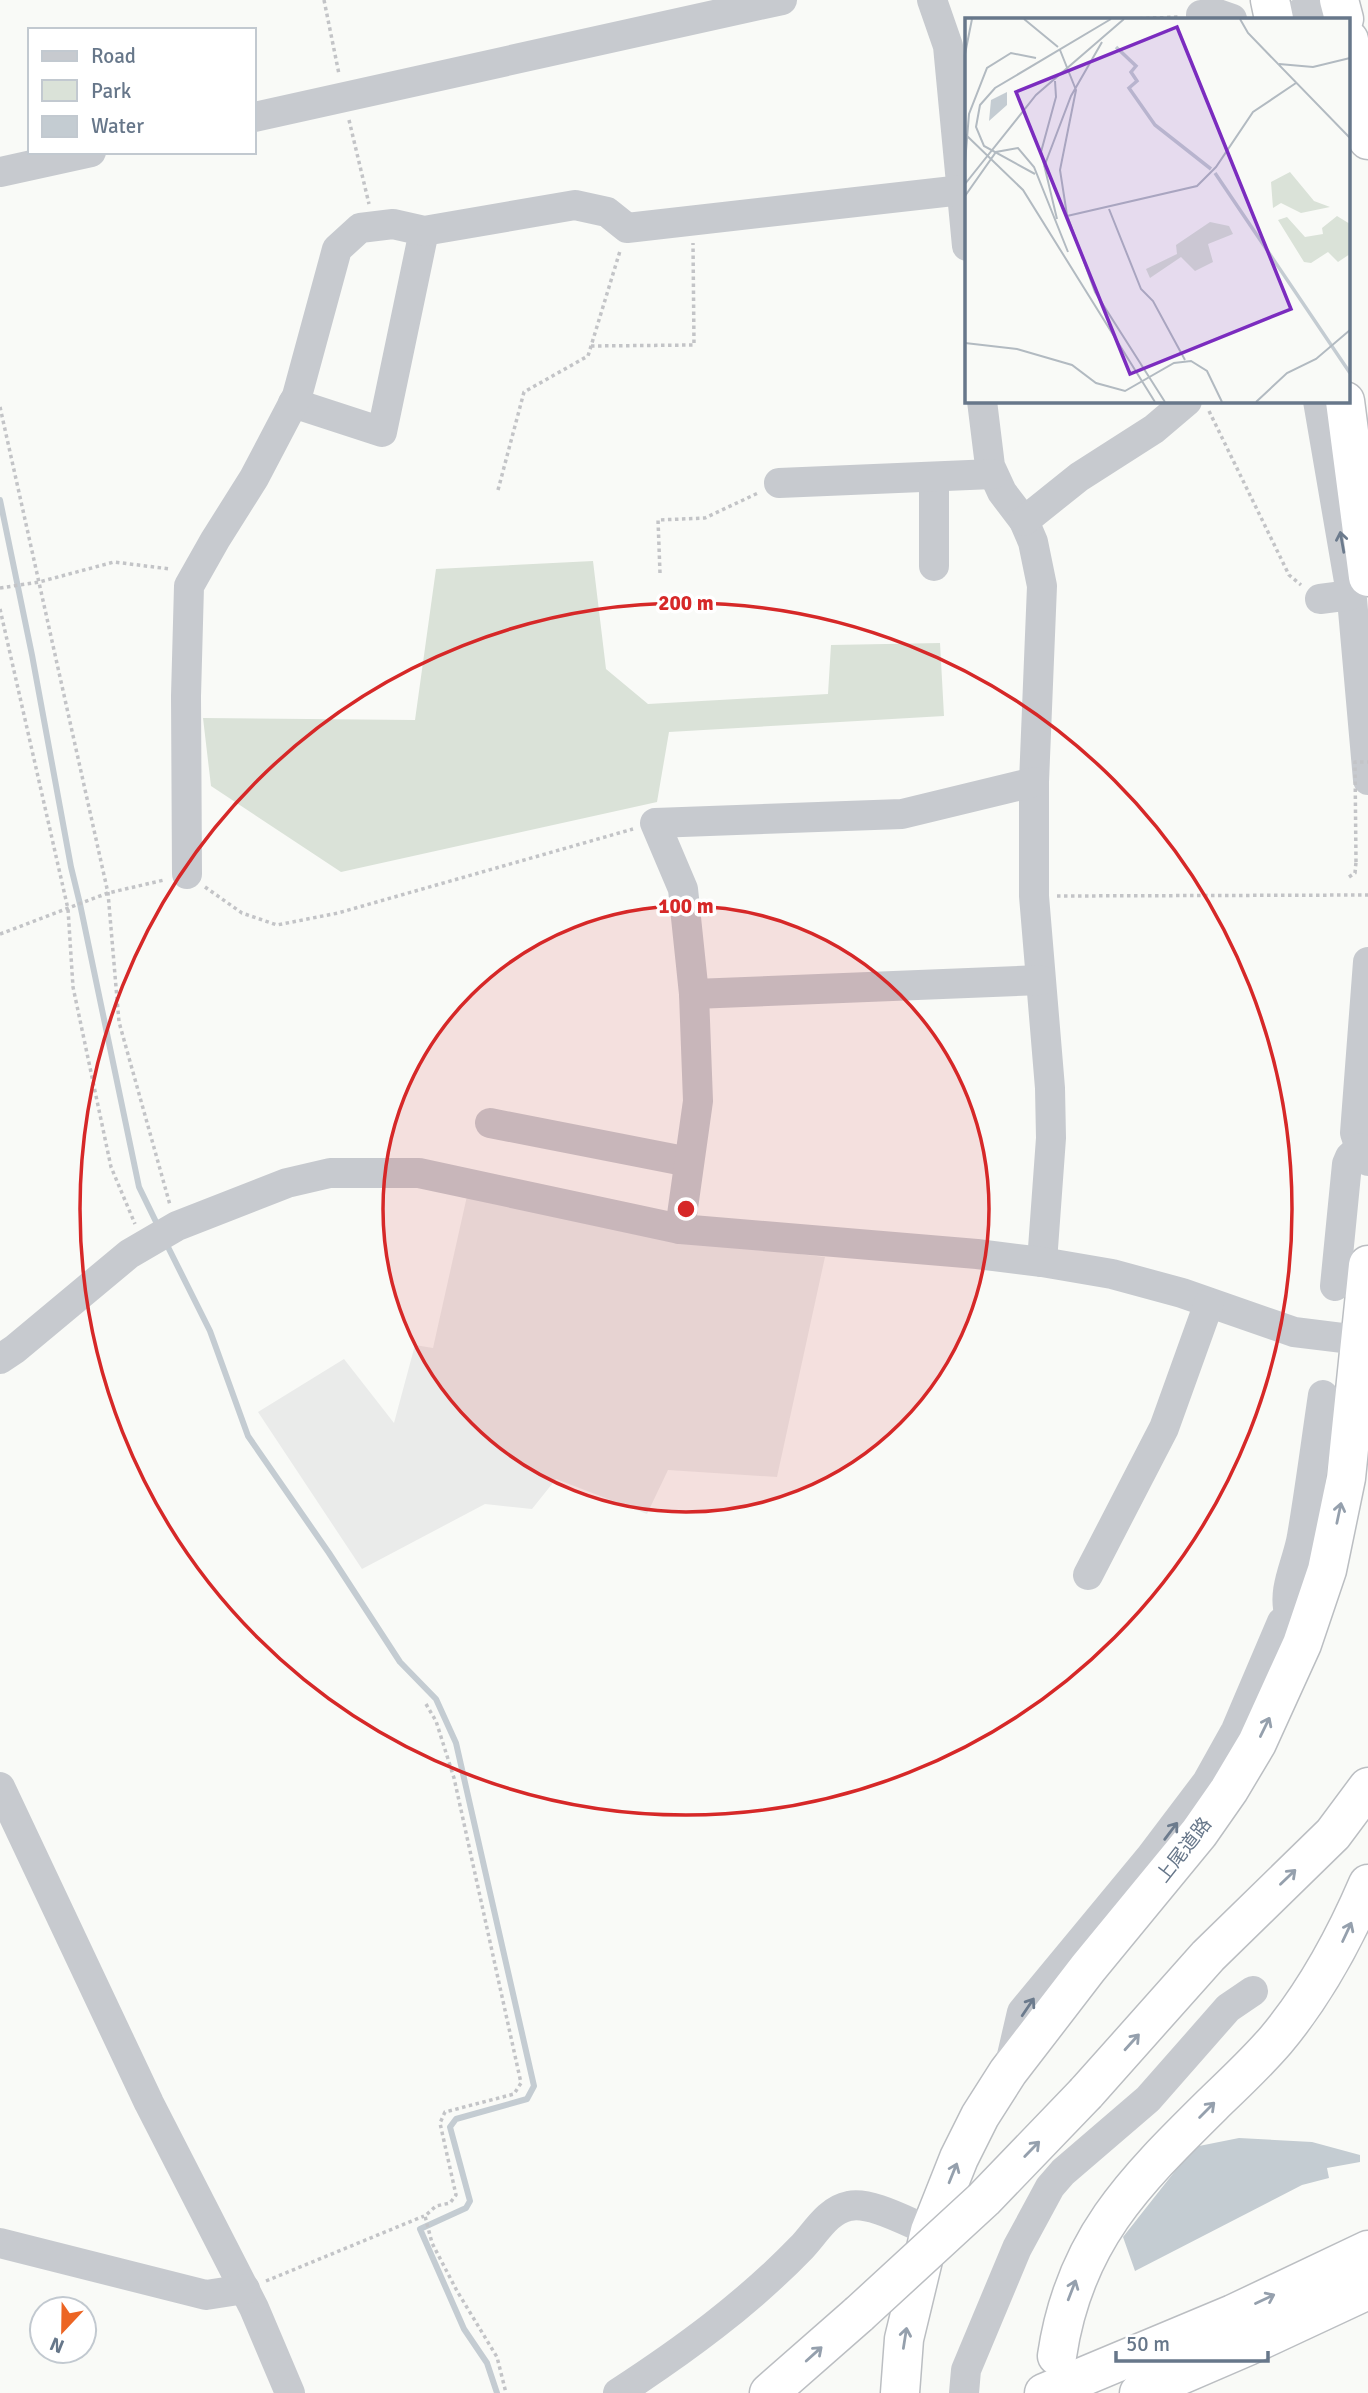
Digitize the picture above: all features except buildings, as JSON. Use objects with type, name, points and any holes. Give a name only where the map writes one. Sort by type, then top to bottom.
[{"type":"highway","points":[[1270,0],[1274,18]]},
{"type":"highway","points":[[1339,0],[1344,18]]},
{"type":"highway","points":[[1357,63],[1368,140]]},
{"type":"highway","points":[[1350,381],[1368,464]]},
{"type":"highway","points":[[1345,402],[1360,586]]},
{"type":"highway","name":"上尾道路","points":[[901,2393],[904,2339],[930,2231],[959,2158],[981,2116],[1008,2072],[1088,1968],[1199,1833],[1257,1743],[1302,1644],[1304,1606],[1327,1570],[1346,1478],[1365,1341],[1368,1265]]},
{"type":"highway","points":[[769,2393],[984,2199],[1086,2093],[1208,1956],[1333,1834],[1368,1787]]},
{"type":"highway","points":[[1057,2356],[1061,2325],[1070,2292],[1096,2238],[1114,2210],[1173,2144],[1275,2042],[1306,2003],[1339,1949],[1368,1884]]},
{"type":"highway","points":[[1044,2393],[1233,2314],[1368,2250]]},
{"type":"highway","points":[[1139,2393],[1368,2290]]},
{"type":"street","points":[[256,117],[782,0]]},
{"type":"street","points":[[932,0],[948,46],[965,224]]},
{"type":"street","points":[[1293,18],[1311,8],[1333,13],[1338,18]]},
{"type":"street","points":[[1201,15],[1218,14],[1229,18]]},
{"type":"street","points":[[0,172],[82,154]]},
{"type":"street","points":[[187,874],[186,696],[189,586],[254,478],[293,403],[337,249],[360,228],[393,224],[424,231],[575,205],[607,212],[627,228],[962,190]]},
{"type":"street","points":[[293,403],[382,432],[424,231]]},
{"type":"street","points":[[982,402],[990,466],[1002,492],[1024,521],[1033,542],[1042,586],[1034,782],[1034,896],[1050,1088],[1051,1138],[1042,1262]]},
{"type":"street","points":[[1024,521],[1079,477],[1154,429],[1186,402]]},
{"type":"street","points":[[1318,402],[1360,586],[1368,780]]},
{"type":"street","points":[[779,483],[993,474]]},
{"type":"street","points":[[934,477],[934,566]]},
{"type":"street","points":[[1320,599],[1360,586]]},
{"type":"street","points":[[680,1229],[698,1101],[694,994],[683,889],[655,823],[902,814],[1034,782]]},
{"type":"street","points":[[1335,1286],[1347,1164],[1350,1157],[1364,1154],[1355,1133],[1368,962]]},
{"type":"street","points":[[694,994],[1040,980]]},
{"type":"street","points":[[490,1123],[689,1162]]},
{"type":"street","points":[[0,1359],[129,1254],[177,1226],[287,1183],[330,1173],[419,1173],[680,1229],[1042,1262],[1112,1274],[1182,1293],[1294,1332],[1365,1341]]},
{"type":"street","points":[[1088,1575],[1164,1428],[1209,1303]]},
{"type":"street","points":[[1304,1606],[1287,1607],[1287,1594],[1302,1539],[1323,1395]]},
{"type":"street","points":[[1,1792],[149,2103],[245,2289],[290,2393]]},
{"type":"street","points":[[964,2393],[966,2370],[1017,2249],[1050,2188],[1063,2172],[1148,2098],[1228,2008],[1253,1991]]},
{"type":"street","points":[[618,2393],[719,2323],[774,2275],[832,2212],[850,2205],[872,2207],[930,2231]]},
{"type":"street","points":[[0,2243],[206,2295],[245,2289]]},
{"type":"path","points":[[1149,18],[1201,15]]},
{"type":"path","points":[[591,346],[694,345],[692,221]]},
{"type":"path","points":[[498,490],[524,392],[588,356],[627,228]]},
{"type":"path","points":[[1204,402],[1289,575],[1320,599]]},
{"type":"path","points":[[0,407],[108,893],[119,1023],[159,1171],[177,1226]]},
{"type":"path","points":[[660,573],[658,520],[705,518],[779,483]]},
{"type":"path","points":[[0,588],[38,582],[114,562],[196,573]]},
{"type":"path","points":[[0,609],[68,909],[73,987],[111,1167],[144,1245]]},
{"type":"path","points":[[1349,877],[1355,873],[1356,862],[1355,762],[1368,762]]},
{"type":"path","points":[[0,934],[108,893],[187,874],[242,913],[277,925],[338,913],[655,823]]},
{"type":"path","points":[[1034,896],[1368,895]]},
{"type":"path","points":[[245,2289],[425,2216],[436,2206],[450,2203],[456,2195],[440,2123],[445,2112],[514,2094],[521,2083],[454,1778],[436,1721],[426,1704]]},
{"type":"path","points":[[425,2216],[432,2243],[497,2357],[506,2393]]},
{"type":"shaded area","points":[[467,1196],[677,1240],[825,1257],[777,1477],[668,1470],[647,1514],[556,1479],[532,1509],[485,1504],[362,1569],[258,1412],[344,1359],[394,1423],[415,1345],[433,1348]]},
{"type":"green space","points":[[593,561],[606,669],[648,704],[828,694],[831,645],[940,643],[944,716],[669,732],[657,802],[341,872],[211,786],[203,718],[415,720],[436,569]]},
{"type":"water","points":[[1239,2138],[1312,2142],[1360,2155],[1360,2162],[1327,2168],[1329,2178],[1302,2185],[1135,2271],[1123,2237],[1194,2147]]},
{"type":"waterway","points":[[0,500],[71,867],[139,1187],[159,1228]]},
{"type":"waterway","points":[[165,1241],[210,1331],[248,1436],[400,1662],[436,1699],[456,1743],[534,2086],[527,2099],[456,2119],[450,2127],[470,2201],[466,2208],[420,2229],[464,2329],[487,2363],[497,2393]]}]
